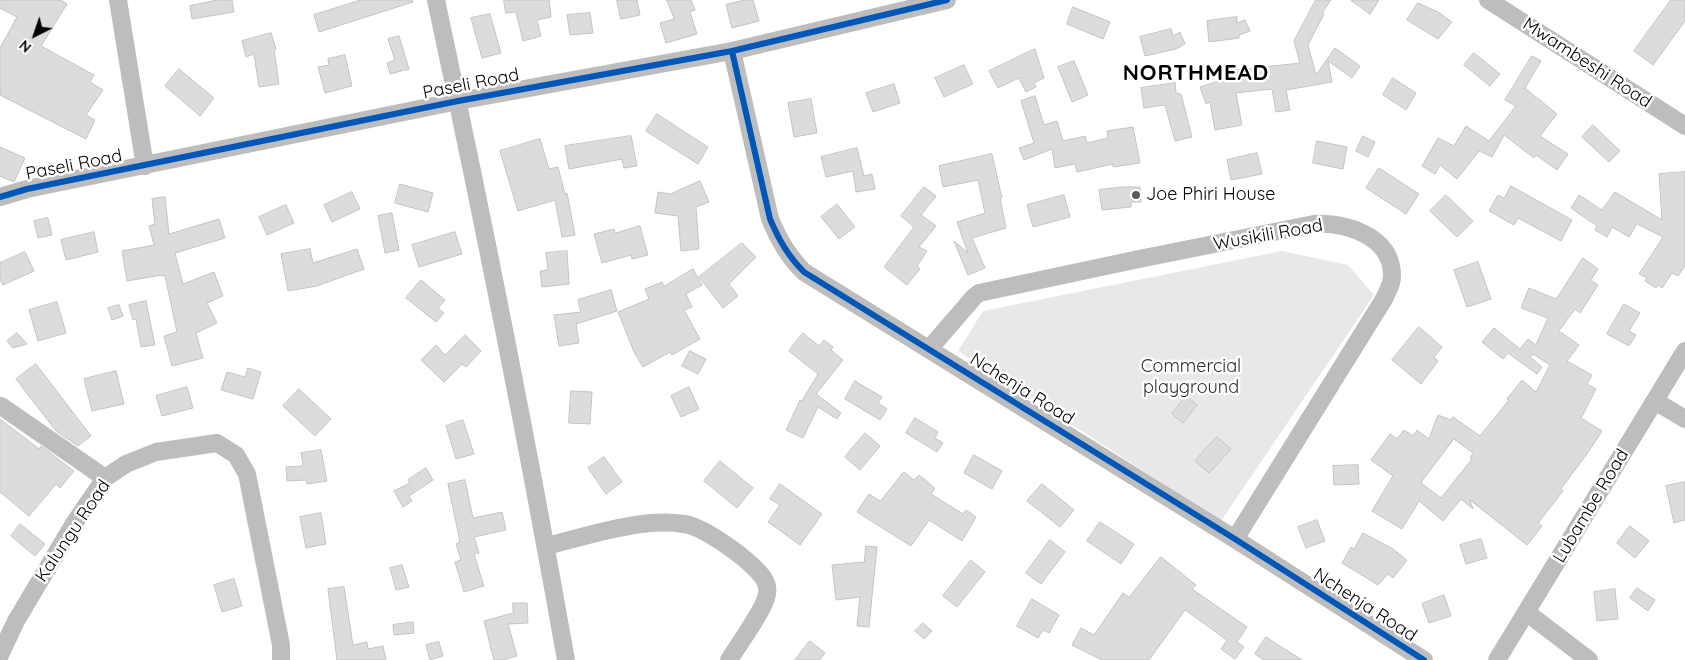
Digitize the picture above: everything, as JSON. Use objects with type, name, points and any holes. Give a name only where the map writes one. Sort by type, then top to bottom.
[{"type":"street","points":[[118,0],[145,166]]},
{"type":"street","points":[[436,0],[458,101],[546,546],[566,660]]},
{"type":"street","name":"Paseli Road","points":[[0,197],[27,189],[458,101],[732,50],[947,0]]},
{"type":"street","name":"Mwambeshi Road","points":[[1488,0],[1685,126]]},
{"type":"street","name":"Nchenja Road","points":[[732,50],[770,219],[780,243],[798,266],[814,279],[1235,539],[1424,660]]},
{"type":"street","name":"Wusikili Road","points":[[929,349],[974,297],[979,294],[1139,259],[1314,224],[1343,226],[1370,237],[1382,248],[1389,261],[1392,273],[1390,286],[1384,299],[1235,539]]},
{"type":"street","name":"Lubambe Road","points":[[1497,660],[1685,351]]},
{"type":"street","points":[[1655,401],[1685,419]]},
{"type":"street","points":[[1,406],[105,478]]},
{"type":"street","name":"Kalungu Road","points":[[0,655],[20,613],[73,525],[105,478],[126,464],[156,452],[216,443],[236,455],[247,474],[281,645],[281,660]]},
{"type":"street","points":[[546,546],[652,522],[686,524],[715,538],[741,555],[759,572],[768,592],[762,607],[729,660]]},
{"type":"street","points":[[1526,612],[1589,660]]},
{"type":"green space","name":"Commercial playground","points":[[1282,251],[1348,265],[1374,295],[1221,521],[958,351],[983,311]]},
{"type":"building","points":[[0,0],[61,0],[67,4],[41,46],[94,75],[90,82],[103,90],[86,115],[95,120],[86,139],[0,95],[0,48],[17,17],[0,8]]},
{"type":"building","points":[[217,0],[232,0],[234,12],[192,19],[190,6]]},
{"type":"building","points":[[361,0],[412,0],[413,2],[319,32],[314,15]]},
{"type":"building","points":[[504,0],[549,0],[551,17],[537,20],[541,36],[523,41],[516,12],[506,13]]},
{"type":"building","points":[[617,0],[637,0],[640,15],[621,19]]},
{"type":"building","points":[[667,0],[691,0],[695,10],[690,12],[697,34],[666,43],[660,23],[674,19]]},
{"type":"building","points":[[753,0],[759,21],[732,28],[726,5]]},
{"type":"building","points":[[1316,0],[1331,0],[1322,13],[1324,14],[1308,45],[1316,75],[1335,48],[1360,66],[1352,78],[1328,61],[1332,82],[1286,90],[1290,110],[1276,112],[1272,89],[1236,93],[1242,125],[1215,130],[1210,102],[1206,104],[1200,87],[1228,78],[1227,71],[1300,63],[1294,41]]},
{"type":"building","points":[[1351,0],[1379,0],[1370,14]]},
{"type":"building","points":[[1671,0],[1685,0],[1685,21],[1653,65],[1634,51]]},
{"type":"building","points":[[1418,3],[1438,12],[1452,22],[1438,39],[1407,20]]},
{"type":"building","points":[[1073,7],[1110,22],[1103,39],[1067,24]]},
{"type":"building","points":[[590,13],[593,33],[570,35],[567,15]]},
{"type":"building","points":[[490,14],[501,53],[482,58],[471,18]]},
{"type":"building","points":[[1237,17],[1237,23],[1245,20],[1250,31],[1239,35],[1239,38],[1209,42],[1207,21]]},
{"type":"building","points":[[1171,29],[1173,36],[1180,32],[1185,44],[1176,49],[1145,56],[1140,37]]},
{"type":"building","points":[[271,33],[276,49],[274,50],[279,84],[259,87],[254,54],[246,57],[242,41]]},
{"type":"building","points":[[399,36],[409,69],[390,74],[387,63],[395,60],[388,39]]},
{"type":"building","points":[[1035,49],[1044,78],[1034,83],[1036,87],[1026,92],[1019,78],[998,88],[989,71]]},
{"type":"building","points":[[1474,53],[1500,74],[1490,86],[1464,65]]},
{"type":"building","points":[[345,55],[352,86],[325,93],[318,67],[329,65],[328,59]]},
{"type":"building","points":[[1532,56],[1541,61],[1525,88],[1557,114],[1540,136],[1568,154],[1557,170],[1536,155],[1534,158],[1504,135],[1492,157],[1479,151],[1457,179],[1440,165],[1435,174],[1422,166],[1438,138],[1454,146],[1466,126],[1489,141],[1516,106],[1505,100]]},
{"type":"building","points":[[1074,61],[1088,95],[1072,102],[1058,67]]},
{"type":"building","points":[[964,65],[973,84],[944,97],[935,78]]},
{"type":"building","points":[[179,69],[214,98],[200,116],[165,86]]},
{"type":"building","points":[[1393,78],[1416,93],[1406,110],[1383,95]]},
{"type":"building","points":[[1175,83],[1176,93],[1181,94],[1192,137],[1175,141],[1165,105],[1144,108],[1141,88]]},
{"type":"building","points":[[894,84],[900,103],[873,112],[866,93]]},
{"type":"building","points":[[1035,96],[1044,125],[1057,121],[1063,141],[1085,136],[1087,143],[1108,138],[1107,131],[1133,127],[1140,163],[1113,167],[1113,164],[1077,172],[1075,164],[1055,168],[1052,149],[1024,160],[1019,148],[1034,143],[1021,101]]},
{"type":"building","points":[[811,99],[817,133],[794,137],[788,103]]},
{"type":"building","points":[[657,114],[708,147],[698,164],[646,131]]},
{"type":"building","points":[[1593,125],[1620,151],[1609,162],[1582,137]]},
{"type":"building","points":[[631,136],[637,166],[624,168],[622,159],[569,169],[565,146]]},
{"type":"building","points":[[1363,136],[1375,142],[1368,157],[1356,151]]},
{"type":"building","points":[[540,139],[549,169],[558,167],[565,194],[567,193],[575,235],[562,237],[555,200],[518,211],[500,151]]},
{"type":"building","points":[[1317,141],[1347,147],[1343,169],[1313,163]]},
{"type":"building","points":[[0,147],[25,158],[14,182],[0,176]]},
{"type":"building","points":[[857,148],[864,176],[872,174],[875,189],[856,192],[853,171],[826,177],[821,157]]},
{"type":"building","points":[[1257,153],[1262,174],[1231,180],[1227,160]]},
{"type":"building","points":[[992,154],[1002,198],[1000,198],[1006,228],[972,238],[985,268],[968,275],[954,241],[968,253],[957,222],[985,213],[978,180],[943,187],[939,166]]},
{"type":"building","points":[[1379,168],[1419,194],[1406,214],[1366,188]]},
{"type":"building","points":[[1685,172],[1685,266],[1678,276],[1672,273],[1662,288],[1658,285],[1656,288],[1645,281],[1647,278],[1639,274],[1663,237],[1637,224],[1629,237],[1612,227],[1607,237],[1595,230],[1597,226],[1571,208],[1579,195],[1602,210],[1615,192],[1662,220],[1659,174]]},
{"type":"building","points":[[700,181],[709,202],[696,207],[699,249],[681,251],[678,216],[655,213],[658,192],[670,194]]},
{"type":"building","points":[[400,184],[433,193],[428,212],[395,203]]},
{"type":"building","points":[[1511,186],[1572,220],[1561,241],[1518,218],[1514,225],[1489,211],[1498,195],[1504,198]]},
{"type":"building","points":[[924,187],[936,196],[921,215],[936,226],[919,247],[927,251],[917,266],[920,269],[907,285],[884,267],[914,227],[901,216]]},
{"type":"building","points":[[1140,187],[1141,202],[1131,202],[1131,207],[1102,210],[1099,190]]},
{"type":"building","points":[[352,192],[360,209],[332,222],[324,205]]},
{"type":"building","points":[[1064,195],[1070,217],[1033,227],[1027,205]]},
{"type":"building","points":[[1446,195],[1473,221],[1457,237],[1430,211]]},
{"type":"building","points":[[165,197],[169,234],[219,219],[225,238],[175,253],[183,284],[214,272],[223,296],[207,303],[217,323],[196,333],[203,358],[172,366],[164,336],[177,332],[165,276],[127,281],[122,251],[154,245],[149,226],[155,224],[152,199]]},
{"type":"building","points":[[837,204],[855,227],[839,239],[821,217]]},
{"type":"building","points":[[286,205],[294,223],[267,235],[259,217]]},
{"type":"building","points":[[392,213],[399,250],[385,253],[378,216]]},
{"type":"building","points":[[48,218],[52,235],[38,238],[34,221]]},
{"type":"building","points":[[640,226],[648,255],[632,259],[631,255],[602,263],[594,234],[614,229],[615,233]]},
{"type":"building","points":[[94,232],[98,252],[66,260],[61,240]]},
{"type":"building","points":[[455,232],[462,254],[419,267],[412,245]]},
{"type":"building","points":[[742,243],[756,257],[729,284],[738,296],[723,308],[699,277]]},
{"type":"building","points":[[310,249],[313,263],[357,249],[364,269],[317,286],[288,291],[281,254]]},
{"type":"building","points":[[567,251],[569,284],[542,287],[540,271],[548,270],[546,253]]},
{"type":"building","points":[[25,252],[34,271],[3,285],[0,279],[0,263]]},
{"type":"building","points":[[1583,258],[1598,269],[1591,280],[1598,285],[1580,313],[1575,309],[1559,331],[1579,345],[1567,361],[1592,375],[1587,384],[1596,389],[1581,418],[1602,431],[1561,489],[1563,491],[1538,523],[1542,526],[1527,545],[1470,500],[1473,509],[1461,499],[1443,521],[1419,501],[1402,529],[1372,511],[1393,476],[1371,460],[1390,434],[1397,439],[1404,430],[1413,436],[1417,430],[1429,439],[1438,415],[1451,420],[1453,417],[1480,436],[1509,400],[1507,399],[1522,380],[1536,392],[1550,365],[1533,354],[1530,357],[1542,367],[1537,374],[1508,353],[1503,359],[1482,342],[1494,328],[1520,349],[1528,339],[1536,345],[1548,318],[1521,308],[1529,288],[1556,299]],"holes":[[[1454,439],[1473,453],[1470,458],[1472,459],[1441,498],[1421,483]]]},
{"type":"building","points":[[1478,262],[1491,299],[1467,307],[1454,270]]},
{"type":"building","points":[[693,269],[702,285],[686,294],[692,307],[684,310],[700,339],[672,355],[670,352],[643,367],[634,352],[618,312],[649,299],[645,289],[662,282],[664,286]]},
{"type":"building","points":[[421,280],[445,300],[438,308],[444,313],[436,322],[406,298]]},
{"type":"building","points":[[611,290],[617,311],[576,324],[579,343],[559,346],[554,315],[581,312],[578,300]]},
{"type":"building","points":[[146,301],[155,345],[141,347],[136,319],[133,320],[129,305]]},
{"type":"building","points":[[57,302],[66,333],[38,341],[29,310]]},
{"type":"building","points":[[1624,304],[1640,313],[1629,331],[1636,335],[1629,346],[1607,334]]},
{"type":"building","points":[[119,305],[123,316],[112,320],[108,308]]},
{"type":"building","points":[[1419,327],[1442,347],[1434,357],[1438,361],[1421,384],[1392,360]]},
{"type":"building","points":[[17,333],[27,344],[13,348],[7,341]]},
{"type":"building","points":[[803,333],[819,346],[824,340],[833,347],[831,350],[843,360],[816,394],[841,413],[837,419],[818,407],[803,438],[786,430],[800,400],[802,401],[818,374],[789,351]]},
{"type":"building","points":[[465,335],[481,351],[466,367],[462,364],[444,382],[421,360],[436,345],[445,355]]},
{"type":"building","points":[[690,351],[706,359],[698,374],[682,366]]},
{"type":"building","points":[[36,364],[91,436],[78,446],[56,431],[16,379]]},
{"type":"building","points":[[248,368],[261,372],[253,399],[221,390],[227,372],[245,377]]},
{"type":"building","points":[[116,371],[124,404],[92,411],[84,379]]},
{"type":"building","points":[[855,381],[882,397],[878,403],[887,409],[880,420],[845,399]]},
{"type":"building","points":[[187,387],[193,408],[162,416],[156,396]]},
{"type":"building","points":[[689,387],[699,409],[681,417],[671,396]]},
{"type":"building","points":[[299,389],[331,419],[315,436],[283,406]]},
{"type":"building","points":[[571,391],[592,392],[590,424],[569,423]]},
{"type":"building","points":[[1186,396],[1197,405],[1183,423],[1172,414]]},
{"type":"building","points":[[915,418],[938,432],[935,438],[943,443],[937,452],[906,433]]},
{"type":"building","points":[[0,419],[39,449],[41,446],[74,471],[60,488],[56,484],[29,516],[0,492]]},
{"type":"building","points":[[463,420],[474,454],[456,459],[446,426]]},
{"type":"building","points":[[865,433],[880,446],[860,470],[845,457]]},
{"type":"building","points":[[1217,437],[1231,449],[1209,473],[1195,461]]},
{"type":"building","points":[[321,450],[327,481],[307,484],[306,480],[287,481],[286,467],[303,466],[301,453]]},
{"type":"building","points":[[974,455],[1002,471],[992,489],[964,473]]},
{"type":"building","points":[[604,457],[622,482],[606,494],[588,468]]},
{"type":"building","points":[[720,461],[753,488],[737,508],[704,481]]},
{"type":"building","points":[[1358,465],[1359,484],[1334,485],[1333,466]]},
{"type":"building","points":[[426,468],[433,480],[409,496],[412,501],[403,507],[394,491],[410,483],[408,480]]},
{"type":"building","points":[[904,472],[914,480],[919,475],[935,488],[931,494],[963,514],[966,510],[976,517],[962,541],[929,520],[911,546],[857,512],[869,494],[880,501]]},
{"type":"building","points":[[465,480],[473,518],[502,512],[506,530],[474,537],[479,553],[474,554],[484,586],[464,592],[455,562],[461,560],[456,544],[460,542],[448,484]]},
{"type":"building","points":[[1685,482],[1685,520],[1674,523],[1666,486]]},
{"type":"building","points":[[780,484],[822,514],[800,545],[768,522],[780,505],[770,499]]},
{"type":"building","points":[[1042,484],[1074,510],[1060,527],[1027,501]]},
{"type":"building","points":[[321,513],[326,544],[306,548],[300,517]]},
{"type":"building","points":[[1317,520],[1325,541],[1306,548],[1298,527]]},
{"type":"building","points":[[1100,522],[1134,544],[1121,564],[1087,541]]},
{"type":"building","points":[[20,524],[45,544],[35,556],[11,536]]},
{"type":"building","points":[[1630,526],[1649,541],[1635,558],[1617,543]]},
{"type":"building","points":[[1363,533],[1393,549],[1407,560],[1393,578],[1388,574],[1378,585],[1342,563],[1351,547],[1354,549]]},
{"type":"building","points":[[1481,539],[1487,558],[1466,564],[1460,545]]},
{"type":"building","points":[[1050,540],[1065,552],[1041,584],[1026,573]]},
{"type":"building","points":[[866,546],[877,547],[869,627],[857,626],[860,597],[836,600],[832,565],[864,562]]},
{"type":"building","points":[[1161,557],[1196,585],[1192,589],[1247,627],[1237,642],[1244,647],[1235,659],[1221,649],[1227,640],[1185,610],[1149,660],[1102,660],[1072,645],[1081,628],[1094,635],[1123,593],[1129,597]]},
{"type":"building","points":[[971,560],[985,572],[957,607],[943,596]]},
{"type":"building","points":[[402,565],[409,587],[396,590],[390,568]]},
{"type":"building","points":[[234,579],[242,606],[222,612],[214,585]]},
{"type":"building","points":[[344,587],[353,645],[367,642],[368,649],[383,646],[386,660],[337,660],[328,589]]},
{"type":"building","points":[[1637,588],[1655,600],[1648,611],[1630,598]]},
{"type":"building","points":[[1615,589],[1618,619],[1597,621],[1594,592]]},
{"type":"building","points":[[1444,595],[1451,616],[1429,623],[1422,604]]},
{"type":"building","points":[[1032,599],[1059,615],[1049,633],[1043,630],[1038,638],[1017,626]]},
{"type":"building","points":[[513,603],[527,603],[528,623],[508,624],[517,656],[503,660],[494,660],[484,621],[513,613]]},
{"type":"building","points":[[413,622],[414,633],[394,635],[393,625]]},
{"type":"building","points":[[923,623],[932,631],[924,639],[915,631]]},
{"type":"building","points":[[1266,637],[1302,660],[1264,660],[1255,654]]},
{"type":"building","points":[[810,641],[825,653],[820,660],[795,660]]},
{"type":"building","points":[[439,642],[443,656],[430,660],[426,645]]},
{"type":"cycle path","points":[[0,197],[27,189],[458,101],[732,51],[947,0]]},
{"type":"cycle path","points":[[732,51],[770,219],[784,247],[804,272],[1235,539],[1424,660]]},
{"type":"place","name":"Joe Phiri House","points":[[1136,195]]},
{"type":"district","name":"NORTHMEAD","points":[[1196,73]]}]
